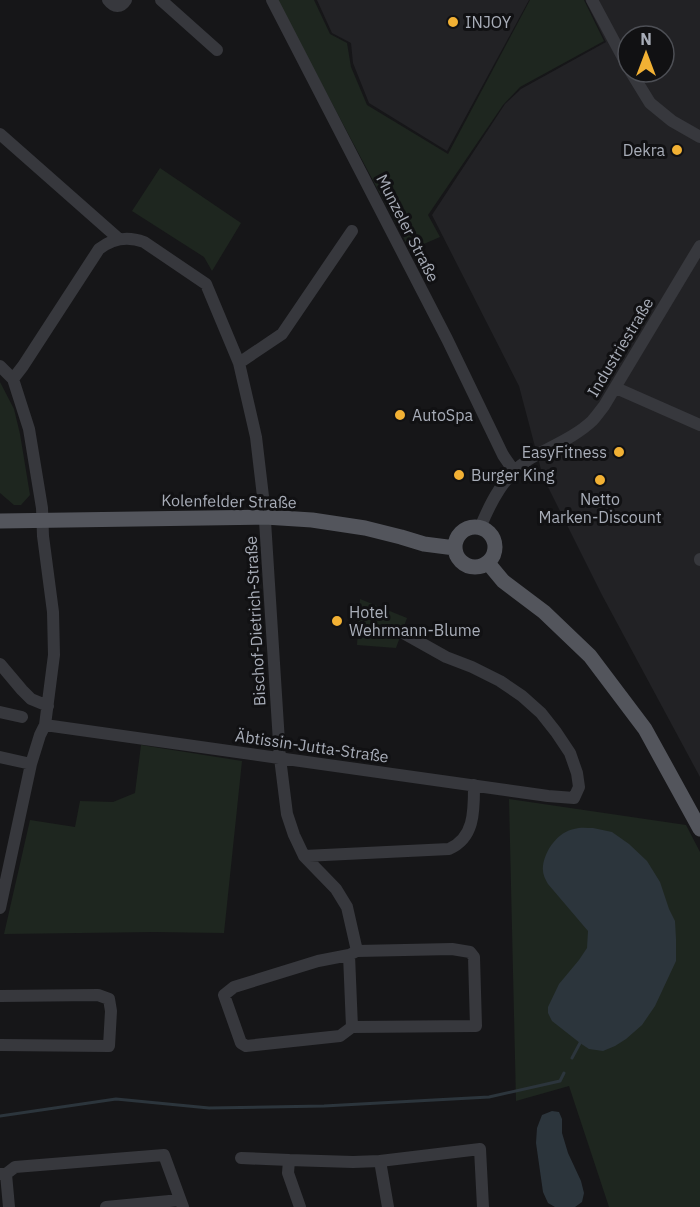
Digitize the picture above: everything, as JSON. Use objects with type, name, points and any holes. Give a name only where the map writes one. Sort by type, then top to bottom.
[{"type":"main road","name":"Kolenfelder Straße","points":[[0,521],[265,517],[312,520],[365,528],[424,544],[455,548]]},
{"type":"main road","points":[[474,527],[480,528],[486,530],[494,540],[495,553],[488,563],[470,567],[459,560],[455,548],[456,542],[463,531],[474,527]]},
{"type":"main road","points":[[488,563],[502,581],[544,612],[590,656],[645,729],[700,829]]},
{"type":"street","points":[[108,0],[115,6],[123,5],[126,0]]},
{"type":"street","points":[[161,0],[217,51]]},
{"type":"street","name":"Munzeler Straße","points":[[272,0],[443,332],[502,455],[514,471]]},
{"type":"street","points":[[592,0],[616,45]]},
{"type":"street","points":[[638,84],[650,103],[672,122],[700,137]]},
{"type":"street","points":[[0,134],[119,239]]},
{"type":"street","points":[[239,363],[282,334],[351,231]]},
{"type":"street","name":"Bischof-Dietrich-Straße","points":[[119,239],[134,238],[144,242],[206,284],[239,363],[256,437],[265,517],[280,758],[287,814],[304,856]]},
{"type":"street","points":[[14,379],[99,249],[119,239]]},
{"type":"street","name":"Industriestraße","points":[[480,528],[501,486],[514,471],[593,420],[616,388],[700,246]]},
{"type":"street","points":[[0,366],[14,379],[29,429],[42,504],[43,536],[53,612],[54,655],[45,724],[31,764],[5,858],[0,908]]},
{"type":"street","points":[[616,388],[700,425]]},
{"type":"street","name":"Äbtissin-Jutta-Straße","points":[[45,724],[574,798],[579,786],[570,753],[541,713],[500,681],[446,657],[405,634]]},
{"type":"street","points":[[0,664],[32,699],[48,706]]},
{"type":"street","points":[[0,712],[22,717]]},
{"type":"street","points":[[0,757],[31,764]]},
{"type":"street","points":[[304,856],[449,849],[457,845],[469,830],[474,811],[474,785]]},
{"type":"street","points":[[304,856],[336,889],[347,907],[353,953],[352,1028]]},
{"type":"street","points":[[452,949],[470,952],[474,957],[476,1026],[352,1028],[340,1036],[246,1046],[241,1042],[224,995],[234,987],[318,961],[353,953],[452,949]]},
{"type":"street","points":[[0,996],[98,995],[109,999],[111,1011],[109,1046],[0,1046]]},
{"type":"street","points":[[241,1158],[380,1161],[480,1149],[483,1207]]},
{"type":"street","points":[[9,1207],[3,1174],[15,1167],[164,1155],[182,1203],[106,1207]]},
{"type":"street","points":[[289,1160],[288,1173],[300,1207]]},
{"type":"street","points":[[380,1161],[388,1207]]},
{"type":"shaded area","points":[[277,0],[314,0],[330,34],[347,43],[351,67],[367,105],[448,154],[530,0],[584,0],[604,41],[520,87],[503,105],[428,215],[440,237],[410,250]]},
{"type":"shaded area","points":[[317,0],[529,0],[447,151],[369,103],[353,63],[351,43],[332,33]]},
{"type":"shaded area","points":[[585,0],[700,0],[700,777],[602,595],[543,477],[519,386],[432,215],[505,104],[521,89],[606,42]]},
{"type":"shaded area","points":[[160,168],[241,223],[212,271],[204,257],[132,211]]},
{"type":"shaded area","points":[[0,382],[14,409],[20,434],[30,495],[21,505],[14,505],[0,493]]},
{"type":"shaded area","points":[[360,599],[407,618],[396,648],[357,645]]},
{"type":"shaded area","points":[[141,745],[242,761],[224,933],[4,934],[30,820],[75,827],[80,801],[113,802],[135,793]]},
{"type":"shaded area","points":[[509,799],[686,825],[700,852],[700,1207],[609,1207],[569,1086],[516,1101]]},
{"type":"shaded area","points":[[576,828],[593,828],[612,832],[647,861],[660,882],[675,921],[676,939],[676,961],[655,1006],[642,1025],[626,1039],[603,1051],[589,1049],[580,1043],[552,1021],[548,1013],[548,1007],[559,984],[587,948],[588,931],[548,884],[543,871],[544,860],[549,848],[563,834]]},
{"type":"shaded area","points":[[552,1111],[559,1112],[562,1119],[562,1133],[584,1193],[582,1202],[575,1207],[555,1207],[548,1203],[543,1192],[536,1143],[537,1128],[542,1115]]},
{"type":"waterway","points":[[572,1058],[580,1043]]},
{"type":"waterway","points":[[0,1116],[116,1099],[209,1108],[324,1106],[489,1097],[560,1081],[564,1073]]},
{"type":"place","name":"INJOY","points":[[453,22]]},
{"type":"place","name":"Dekra","points":[[677,150]]},
{"type":"place","name":"AutoSpa","points":[[400,415]]},
{"type":"place","name":"EasyFitness","points":[[619,452]]},
{"type":"place","name":"Burger King","points":[[459,475]]},
{"type":"place","name":"Netto Marken-Discount","points":[[600,480]]},
{"type":"place","name":"Hotel Wehrmann-Blume","points":[[337,621]]}]
